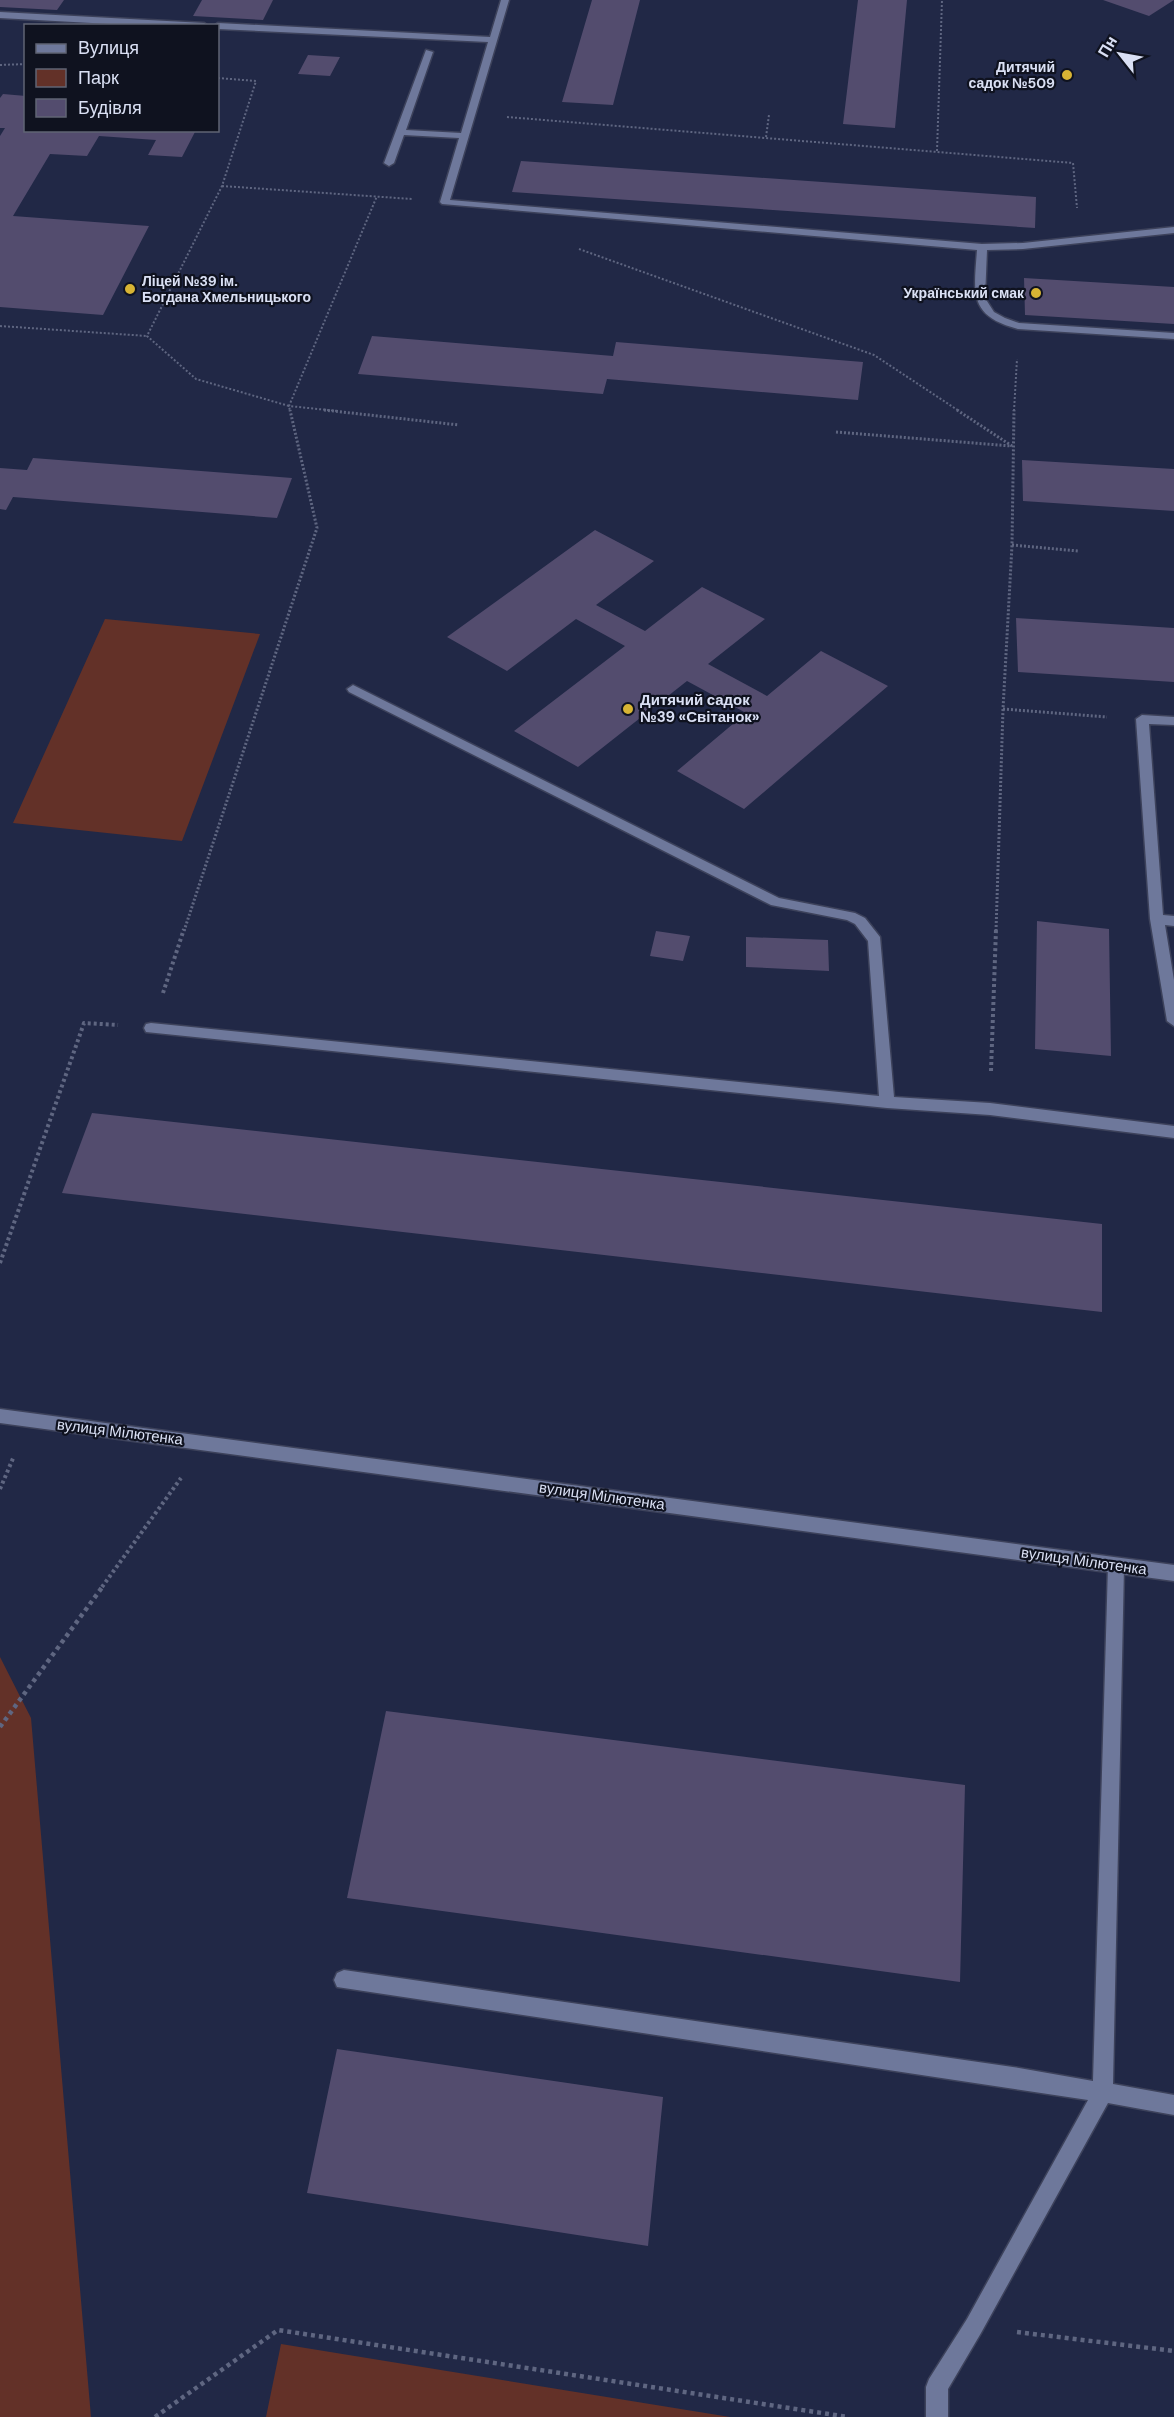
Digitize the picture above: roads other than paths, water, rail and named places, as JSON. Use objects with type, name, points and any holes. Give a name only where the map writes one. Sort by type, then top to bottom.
[{"type":"street","points":[[506,0],[445,202],[982,247],[1080,241],[1174,230]]},
{"type":"street","points":[[0,15],[167,24]]},
{"type":"street","points":[[219,26],[494,40]]},
{"type":"street","points":[[389,163],[429,52]]},
{"type":"street","points":[[400,132],[464,136]]},
{"type":"street","points":[[982,247],[980,301],[985,311],[997,320],[1018,326],[1174,336]]},
{"type":"street","points":[[353,689],[776,902],[836,913],[860,921],[875,940],[887,1102]]},
{"type":"street","points":[[1174,721],[1142,719],[1157,919],[1174,1021]]},
{"type":"street","points":[[1157,919],[1174,921]]},
{"type":"street","points":[[151,1028],[887,1102],[990,1109],[1174,1132]]},
{"type":"street","name":"вулиця Мілютенка","points":[[0,1416],[1174,1573]]},
{"type":"street","points":[[937,2417],[937,2387],[974,2326],[1103,2093],[1116,1566]]},
{"type":"street","points":[[344,1980],[1008,2077],[1174,2105]]},
{"type":"place","name":"Дитячий садок №509","points":[[1067,75]]},
{"type":"place","name":"Ліцей №39 ім. Богдана Хмельницького","points":[[130,289]]},
{"type":"place","name":"Український смак","points":[[1036,293]]},
{"type":"place","name":"Дитячий садок №39 «Світанок»","points":[[628,709]]}]
